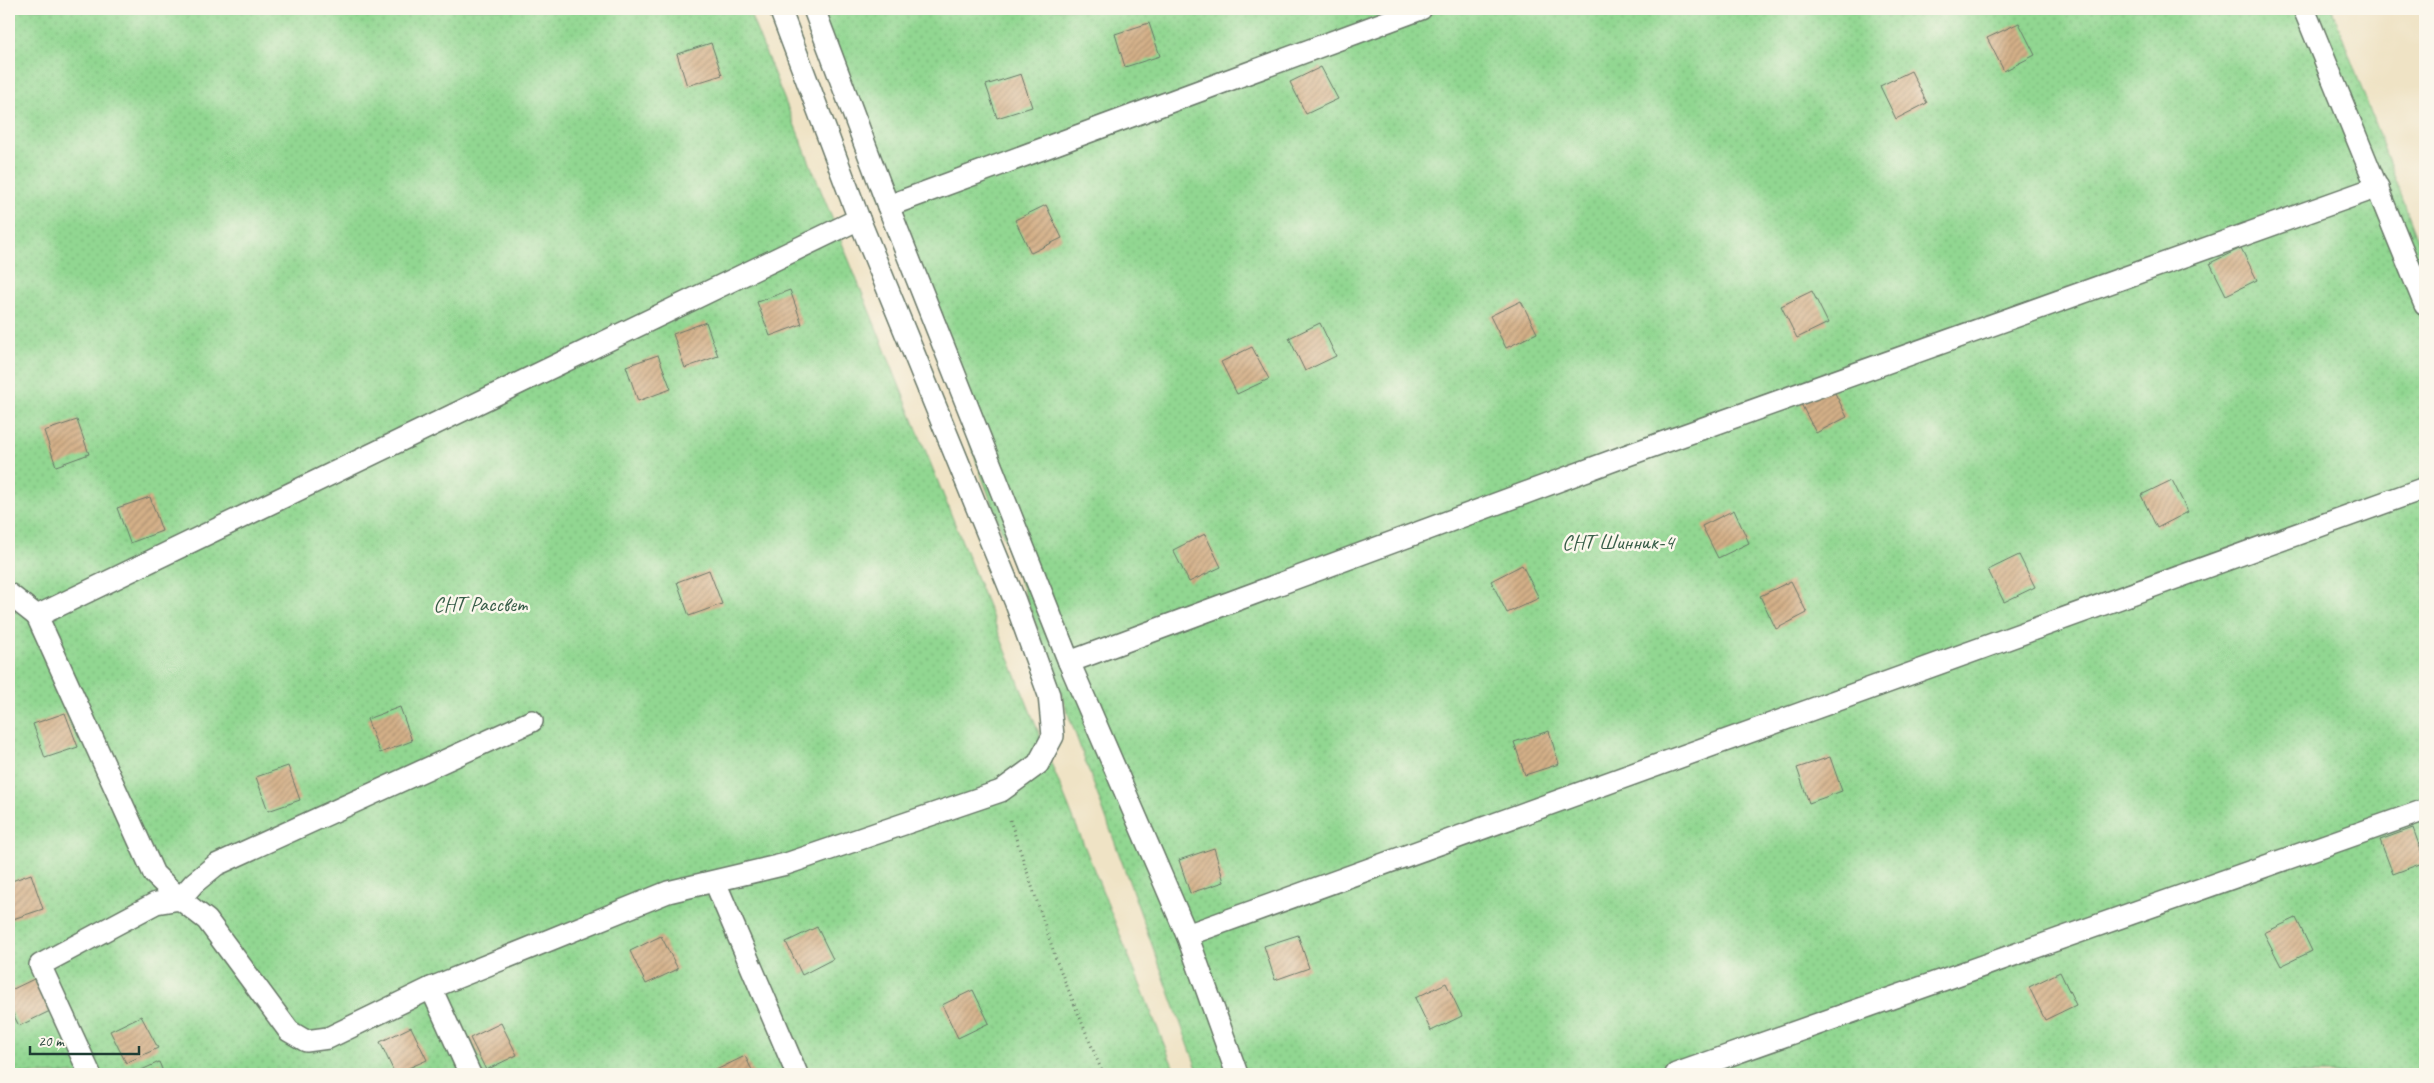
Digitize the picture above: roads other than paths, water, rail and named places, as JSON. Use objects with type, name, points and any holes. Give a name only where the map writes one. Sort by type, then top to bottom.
[{"type":"lane","points":[[9,594],[37,616],[154,874],[180,899],[207,920],[289,1031],[306,1041],[328,1038],[431,988],[668,892],[786,864],[1001,790],[1038,764],[1053,736],[1049,695],[1015,601],[859,219],[780,9]]},
{"type":"lane","points":[[814,9],[888,206],[1069,662],[1187,935],[1237,1074]]},
{"type":"lane","points":[[888,206],[1421,9]]},
{"type":"lane","points":[[2304,9],[2425,305]]},
{"type":"lane","points":[[1069,662],[1619,458],[2378,188]]},
{"type":"lane","points":[[37,616],[859,219]]},
{"type":"lane","points":[[1187,935],[2425,488]]},
{"type":"lane","points":[[90,1074],[40,965],[156,903],[180,899],[194,883],[216,865],[532,720]]},
{"type":"lane","points":[[1676,1074],[2425,810]]},
{"type":"lane","points":[[715,882],[797,1074]]},
{"type":"lane","points":[[431,988],[470,1074]]},
{"type":"park label","name":"СНТ Шинник-4","points":[[1618,542]]},
{"type":"park label","name":"СНТ Рассвет","points":[[480,604]]}]
